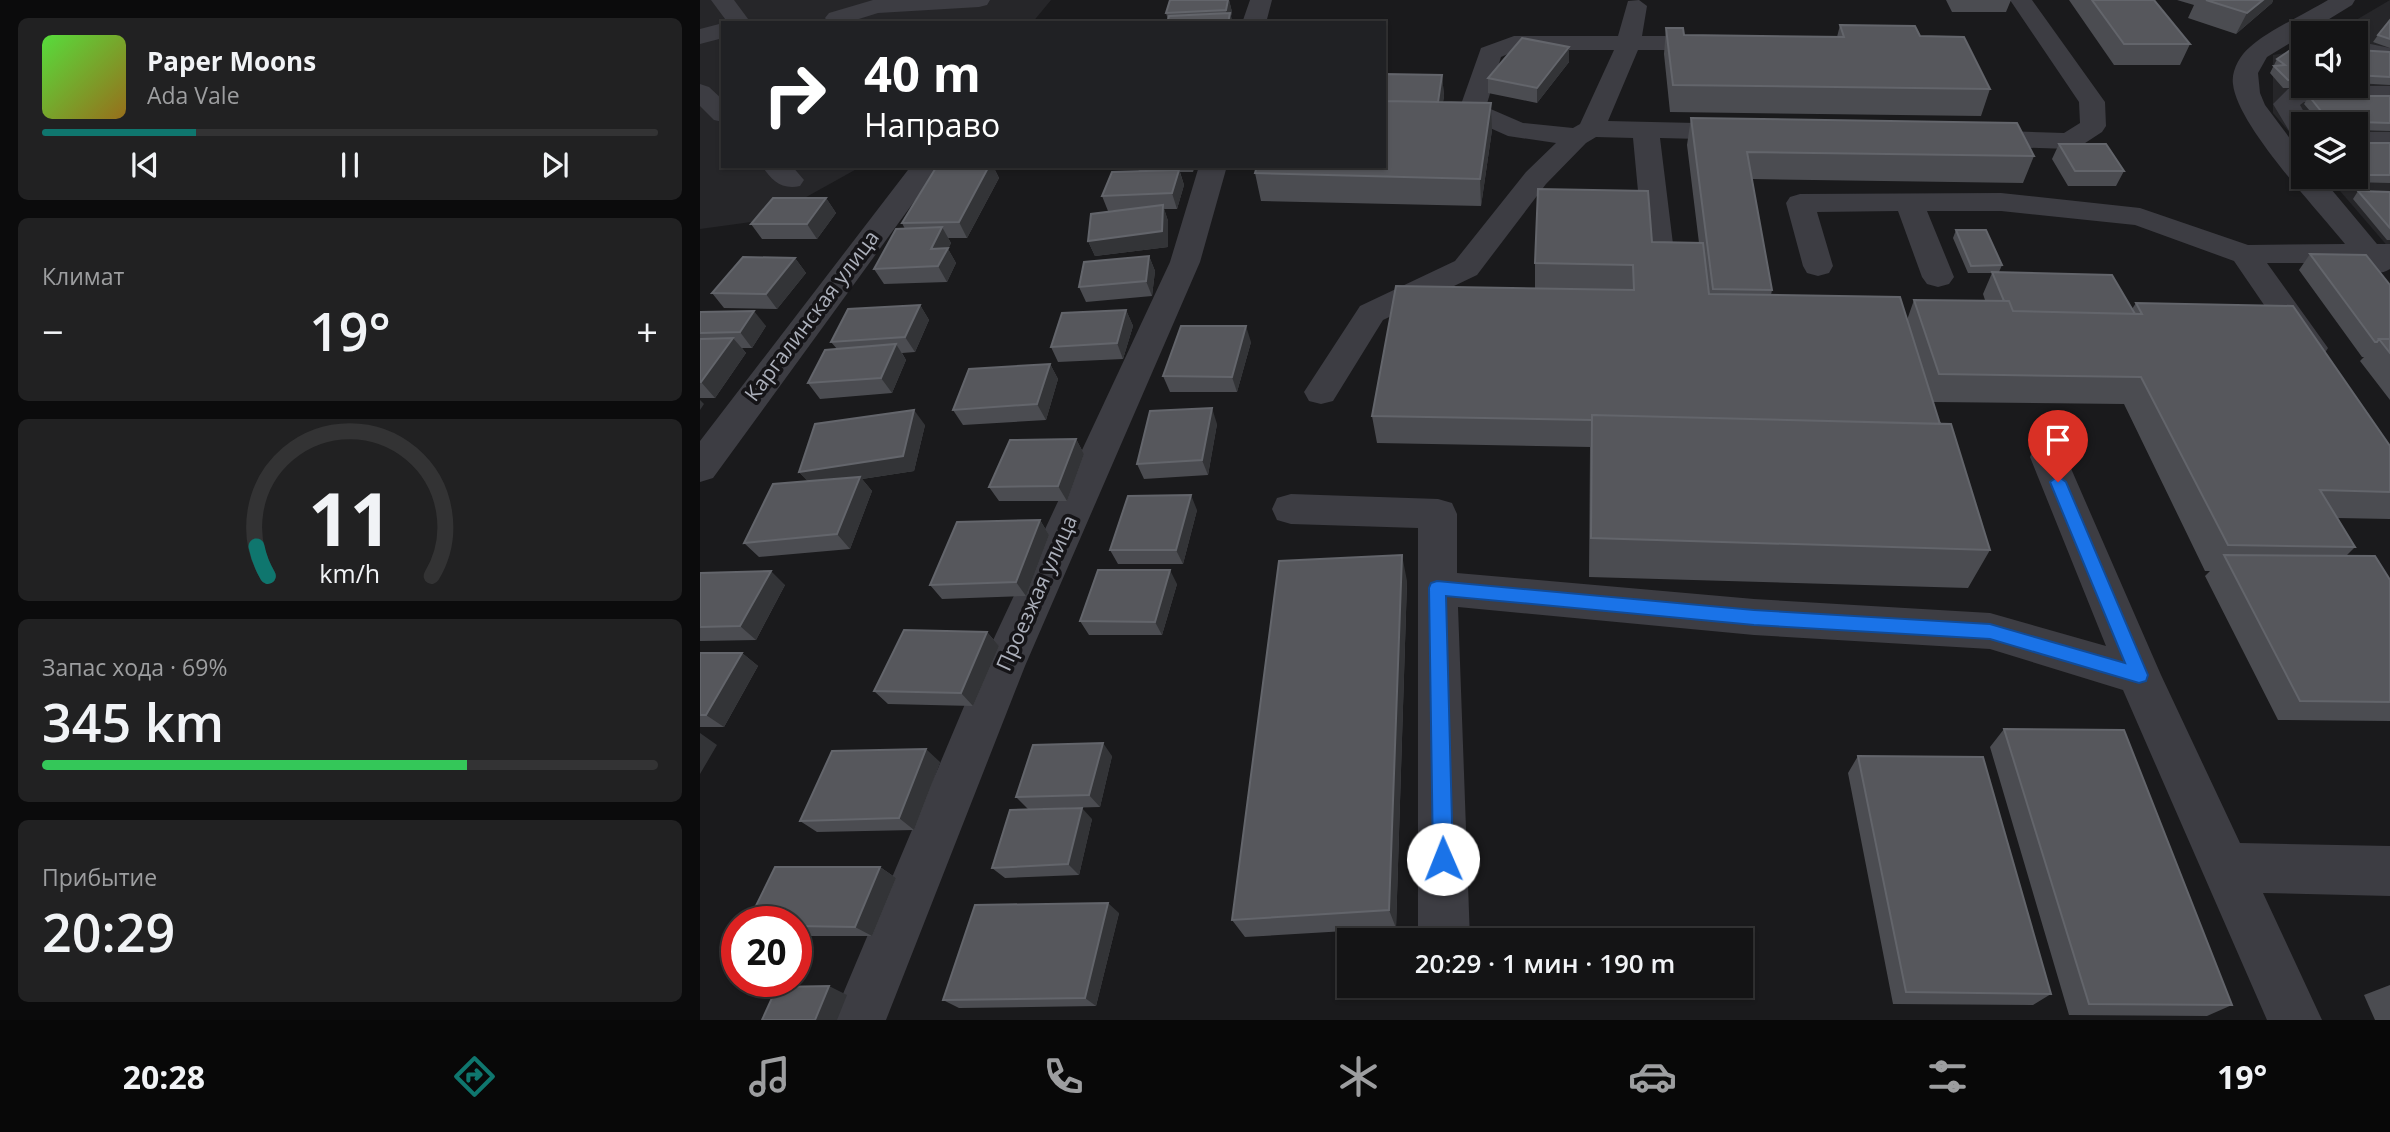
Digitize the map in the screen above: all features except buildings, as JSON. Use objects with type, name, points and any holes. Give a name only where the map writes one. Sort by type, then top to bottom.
[{"type":"street","points":[[722,0],[738,21]]},
{"type":"street","points":[[819,0],[841,20],[876,6],[979,0]]},
{"type":"street","points":[[1255,21],[1261,0]]},
{"type":"street","points":[[1956,138],[2069,141],[2093,126],[2092,103],[2021,0]]},
{"type":"street","points":[[2318,21],[2344,0]]},
{"type":"street","points":[[1321,392],[1371,313],[1466,268],[1536,178],[1584,133],[1628,45],[1636,6]]},
{"type":"street","points":[[700,37],[721,31]]},
{"type":"street","points":[[2291,37],[2258,52],[2248,65],[2245,79],[2247,96],[2291,158]]},
{"type":"street","points":[[1738,43],[1514,43],[1490,53],[1472,110],[1517,130],[1584,133],[1646,130],[1767,133]]},
{"type":"street","points":[[2368,50],[2390,55]]},
{"type":"street","points":[[700,92],[721,112]]},
{"type":"street","points":[[2291,113],[2286,104],[2297,94],[2390,94]]},
{"type":"street","points":[[1646,130],[1658,244]]},
{"type":"street","points":[[2276,138],[2291,139]]},
{"type":"street","points":[[2368,140],[2390,140]]},
{"type":"street","name":"Каргалинская улица","points":[[700,468],[925,168]]},
{"type":"street","name":"Проезжая улица","points":[[859,1020],[1003,666],[1185,262],[1212,168]]},
{"type":"street","points":[[2317,189],[2379,253],[2390,279]]},
{"type":"street","points":[[2341,189],[2345,194],[2359,195]]},
{"type":"street","points":[[1818,266],[1800,203],[2001,202],[2140,217],[2245,254],[2379,253]]},
{"type":"street","points":[[1909,203],[1938,277]]},
{"type":"street","points":[[2245,254],[2329,375]]},
{"type":"street","points":[[2048,457],[2139,675],[2295,1020]]},
{"type":"street","points":[[1291,509],[1438,514],[1444,928]]},
{"type":"street","points":[[1437,588],[1754,617],[1990,631],[2139,675]]},
{"type":"street","points":[[2224,867],[2390,871]]},
{"type":"shaded area","points":[[700,0],[1051,0],[1034,21],[721,21],[721,168],[858,168],[765,220],[700,229]]},
{"type":"shaded area","points":[[2390,0],[2390,249],[2338,189],[2368,189],[2368,112],[2291,112],[2291,134],[2273,113],[2273,55],[2291,52],[2291,98],[2368,98],[2368,21],[2354,21]]},
{"type":"route","points":[[1443,859],[1437,588],[1754,617],[1990,631],[2139,675],[2058,482]]}]
